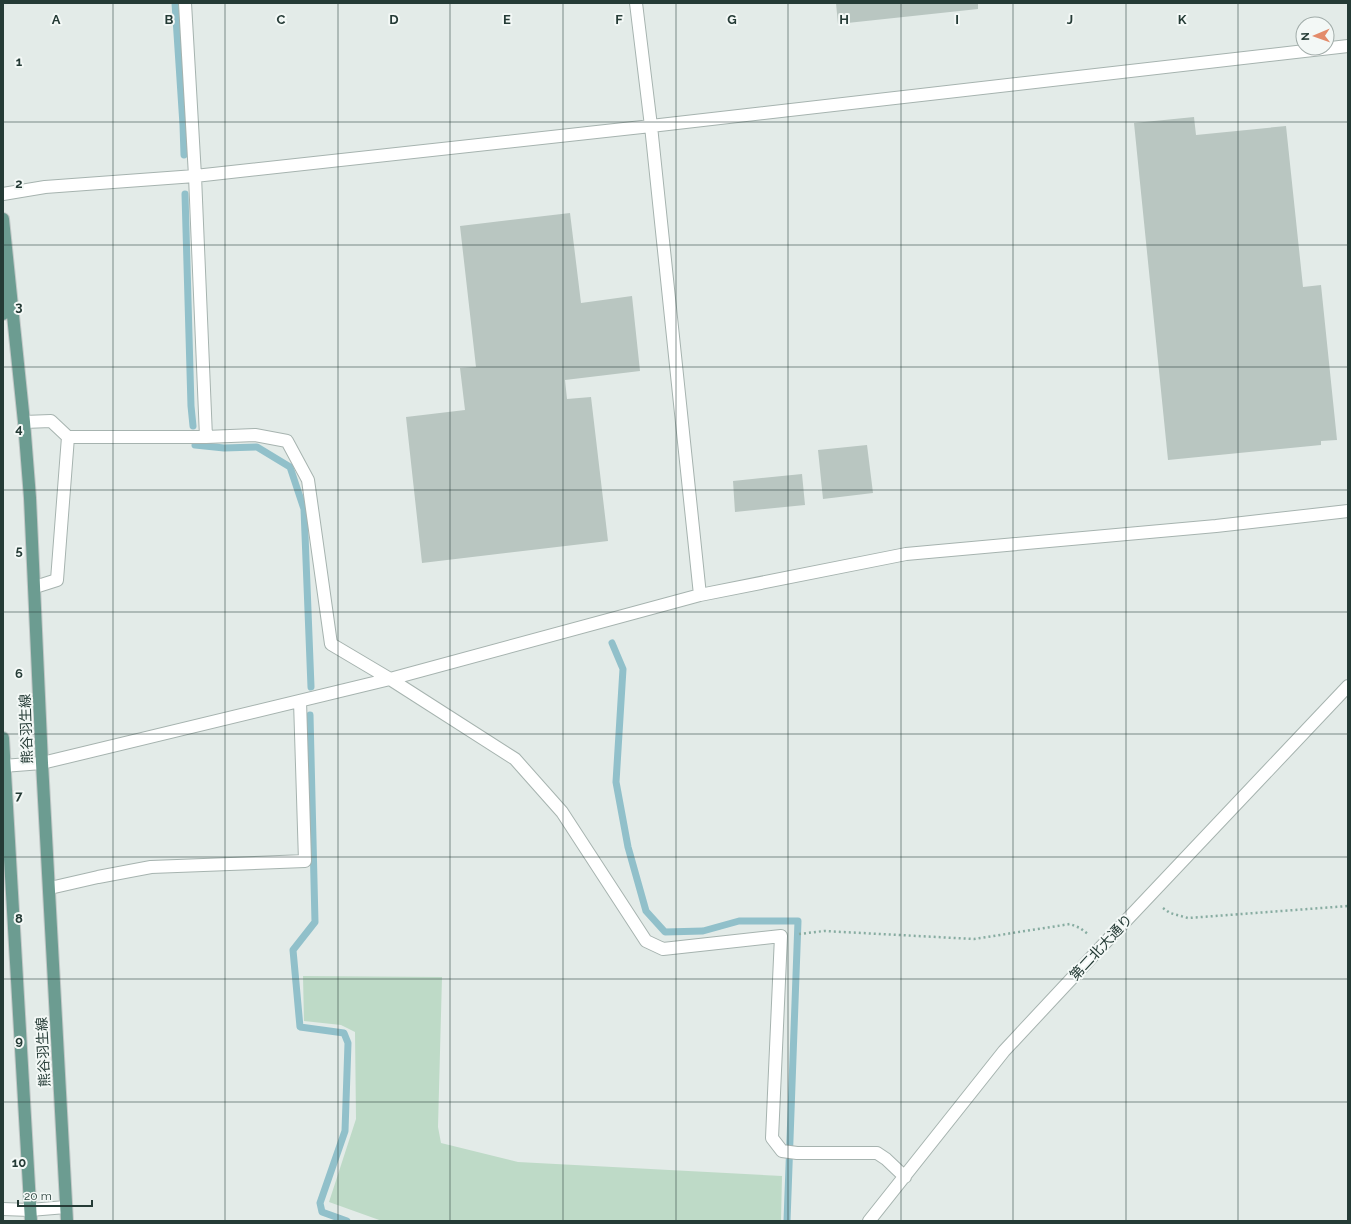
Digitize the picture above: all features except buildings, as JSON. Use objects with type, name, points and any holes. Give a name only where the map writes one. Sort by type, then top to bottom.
[{"type":"main road","name":"熊谷羽生線","points":[[3,219],[24,422],[30,498],[42,763],[67,1221]]},
{"type":"main road","name":"熊谷羽生線","points":[[3,314],[4,236]]},
{"type":"main road","name":"熊谷羽生線","points":[[3,738],[30,1215]]},
{"type":"street","points":[[184,3],[195,176],[206,437]]},
{"type":"street","points":[[636,3],[651,126],[700,595]]},
{"type":"street","points":[[3,194],[45,187],[195,176],[651,126],[1348,46]]},
{"type":"street","points":[[24,422],[51,421],[68,437],[206,437],[255,435],[287,442],[308,480],[332,644],[390,679],[515,760],[562,812],[646,941],[663,949],[781,936],[772,1138],[782,1150],[797,1153],[877,1153],[886,1159],[905,1177]]},
{"type":"street","points":[[34,587],[57,580],[68,437]]},
{"type":"street","points":[[4,766],[42,763],[390,679],[700,595],[906,554],[1216,526],[1348,511]]},
{"type":"street","name":"第二北大通り","points":[[870,1221],[1004,1051],[1348,686]]},
{"type":"street","points":[[50,888],[151,867],[305,861],[300,701]]},
{"type":"street","points":[[3,1209],[30,1215],[66,1207]]},
{"type":"path","points":[[1150,895],[1170,913],[1188,918],[1348,906]]},
{"type":"path","points":[[814,932],[824,931],[974,939],[1070,924],[1080,928],[1102,946]]},
{"type":"green space","points":[[303,976],[442,977],[438,1127],[441,1143],[518,1162],[782,1176],[781,1221],[382,1221],[329,1202],[356,1119],[355,1032],[341,1025],[304,1021]]},
{"type":"waterway","points":[[175,3],[184,155]]},
{"type":"waterway","points":[[185,194],[191,406],[193,426]]},
{"type":"waterway","points":[[195,445],[224,448],[257,447],[290,467],[304,509],[311,687]]},
{"type":"waterway","points":[[612,643],[623,669],[616,782],[628,847],[646,911],[665,932],[703,931],[739,921],[798,921],[787,1221]]},
{"type":"waterway","points":[[310,715],[315,922],[293,950],[300,1027],[344,1033],[348,1043],[345,1131],[320,1203],[322,1212],[347,1221]]}]
